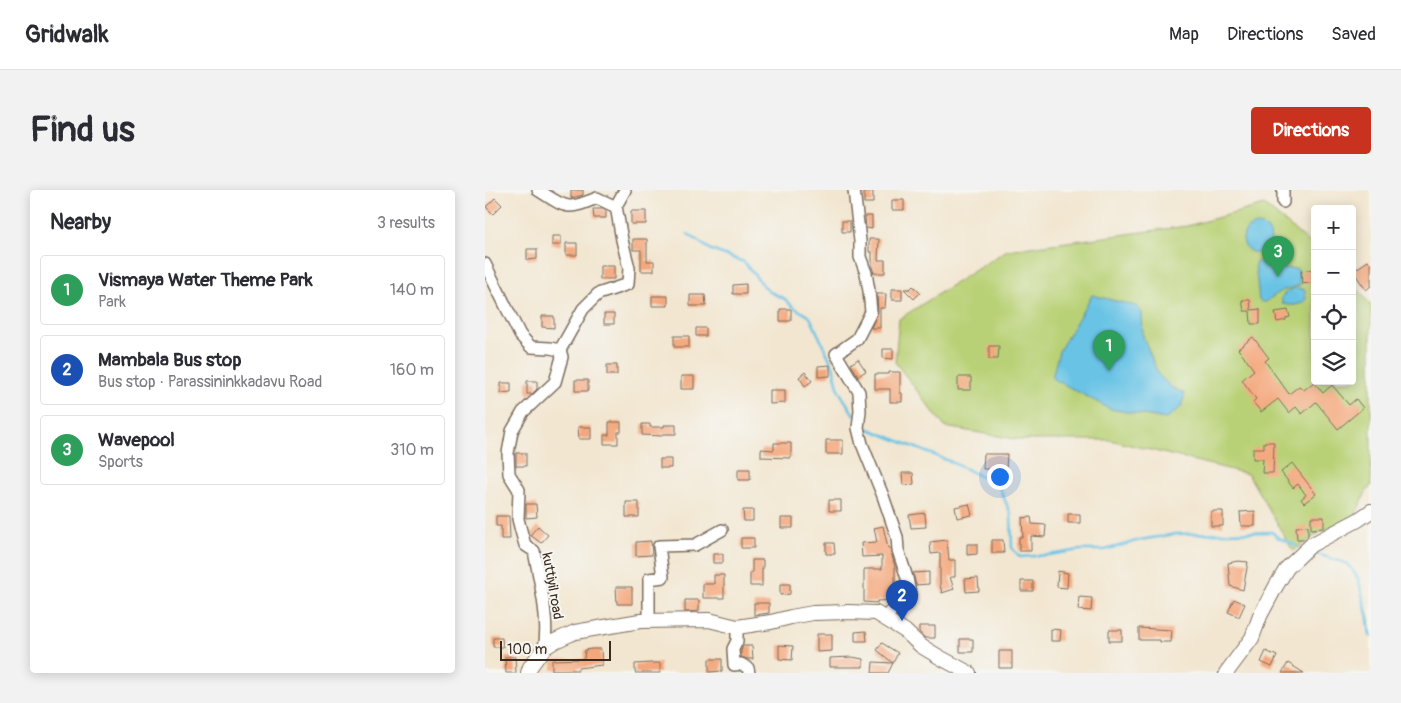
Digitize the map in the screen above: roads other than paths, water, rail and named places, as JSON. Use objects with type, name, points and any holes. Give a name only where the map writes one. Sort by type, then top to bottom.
[{"type":"main road","points":[[1226,673],[1253,638],[1260,616],[1275,586],[1287,568],[1311,545],[1371,511]]},
{"type":"main road","points":[[528,673],[530,667],[544,648],[575,632],[640,621],[709,620],[737,627],[813,613],[876,613],[905,631],[921,646],[969,673]]},
{"type":"street","points":[[538,190],[565,206],[577,206],[597,198],[616,207]]},
{"type":"street","points":[[485,264],[520,335],[531,347],[560,350],[583,309],[598,294],[628,284],[629,268],[616,207],[625,190]]},
{"type":"street","points":[[854,190],[860,257],[866,274],[871,312],[857,338],[836,354],[859,392],[860,411],[858,428],[862,444],[897,537],[898,550],[910,593],[908,599],[884,617]]},
{"type":"street","points":[[1283,190],[1283,202]]},
{"type":"street","name":"kuttiyil road","points":[[544,648],[546,637],[540,582],[534,551],[525,544],[518,519],[519,490],[509,474],[508,453],[512,431],[523,412],[555,382],[562,357],[560,350]]},
{"type":"street","points":[[640,621],[649,617],[649,579],[663,577],[659,546],[695,545],[722,530]]},
{"type":"street","points":[[737,627],[737,641],[733,649],[734,665],[741,664],[748,668],[749,673]]},
{"type":"water","points":[[1257,225],[1267,229],[1271,239],[1267,249],[1257,253],[1247,249],[1243,239],[1247,229]]},
{"type":"water","points":[[1257,261],[1274,267],[1298,269],[1300,285],[1279,292],[1266,302],[1262,302],[1259,300],[1255,263]]},
{"type":"water","points":[[1297,288],[1305,290],[1306,299],[1296,305],[1283,304],[1283,295]]},
{"type":"water","points":[[1092,295],[1136,306],[1142,312],[1143,336],[1158,374],[1171,387],[1185,394],[1181,407],[1166,419],[1110,409],[1052,378],[1059,351]]},
{"type":"waterway","points":[[688,234],[711,250],[744,262],[768,291],[785,299],[792,306],[810,317],[833,366],[839,391],[854,415]]},
{"type":"waterway","points":[[864,427],[949,461],[999,487],[1011,514],[1012,548],[1020,557],[1080,550],[1105,550],[1140,540],[1176,534],[1272,532],[1277,537],[1297,546]]},
{"type":"waterway","points":[[1311,552],[1348,564],[1358,578],[1371,636]]},
{"type":"place","name":"Wavepool","points":[[1278,277]]},
{"type":"place","name":"Vismaya Water Theme Park","points":[[1109,371]]},
{"type":"place","name":"Mambala Bus stop","points":[[902,621]]}]
